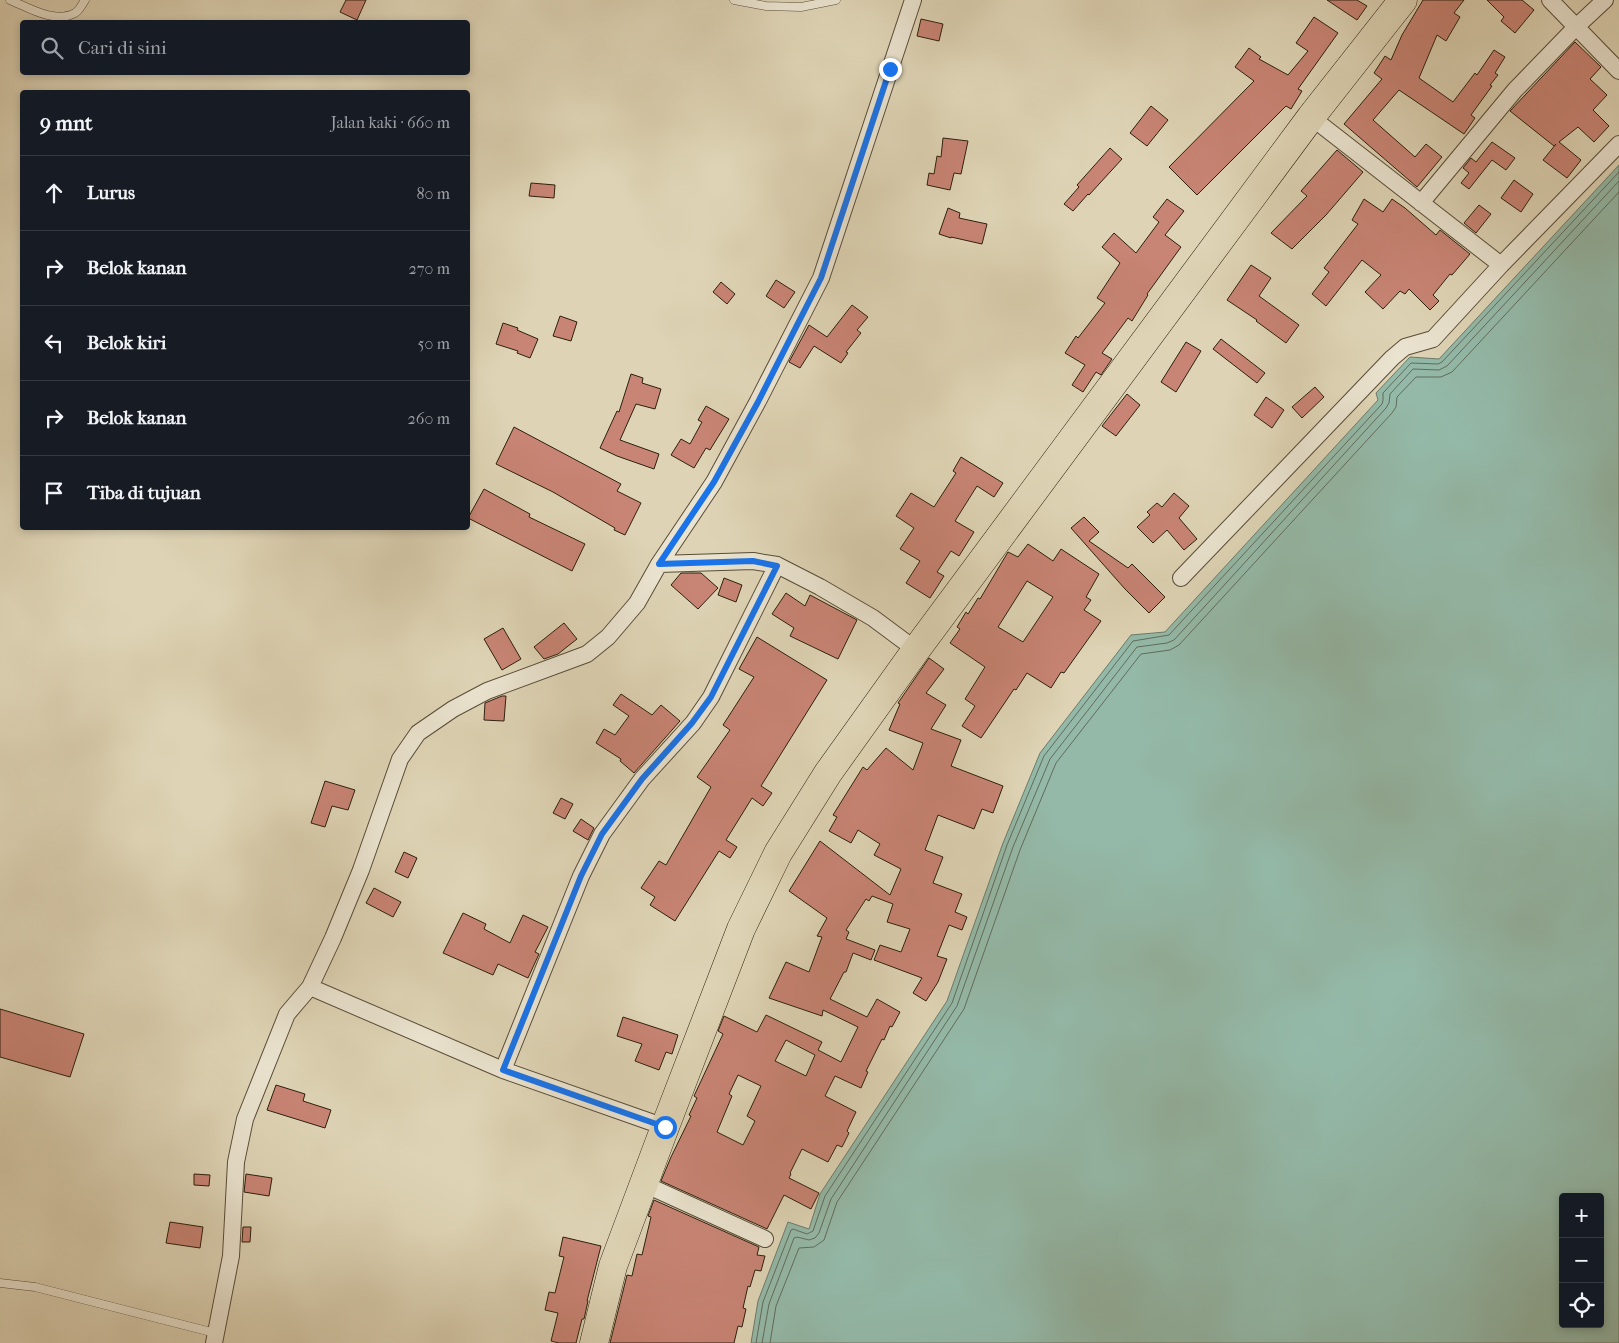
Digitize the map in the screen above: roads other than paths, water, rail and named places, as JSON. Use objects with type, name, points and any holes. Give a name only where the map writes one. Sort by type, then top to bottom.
[{"type":"highway","points":[[594,1343],[613,1266],[665,1127],[741,929],[778,853],[828,773],[916,650],[1311,117],[1402,0]]},
{"type":"street","points":[[214,1338],[231,1256],[236,1162],[245,1119],[287,1014],[310,987],[333,938],[361,870],[400,759],[418,733],[453,709],[487,691],[587,654],[608,637],[637,602],[659,564],[714,482],[758,402],[821,278],[913,0]]},
{"type":"street","points":[[1550,0],[1619,71]]},
{"type":"street","points":[[1421,203],[1515,90],[1605,0]]},
{"type":"street","points":[[1311,117],[1501,265]]},
{"type":"street","points":[[1181,578],[1392,358],[1405,347],[1434,339],[1501,265],[1619,144]]},
{"type":"street","points":[[659,564],[753,561],[777,566],[820,587],[873,618],[916,650]]},
{"type":"street","points":[[503,1070],[581,876],[602,834],[642,779],[692,723],[711,697],[777,566]]},
{"type":"street","points":[[310,987],[503,1070],[665,1127]]},
{"type":"street","points":[[644,1184],[766,1239]]},
{"type":"lane","points":[[10,0],[51,16],[66,16],[77,12],[85,0]]},
{"type":"lane","points":[[734,0],[766,6],[800,7],[836,0]]},
{"type":"lane","points":[[0,1283],[34,1287],[214,1338]]},
{"type":"water","points":[[1619,165],[1619,1343],[751,1343],[758,1301],[788,1222],[809,1229],[820,1194],[947,1001],[1003,843],[1040,753],[1131,635],[1165,632],[1378,400],[1376,393],[1410,357],[1439,359]]}]
